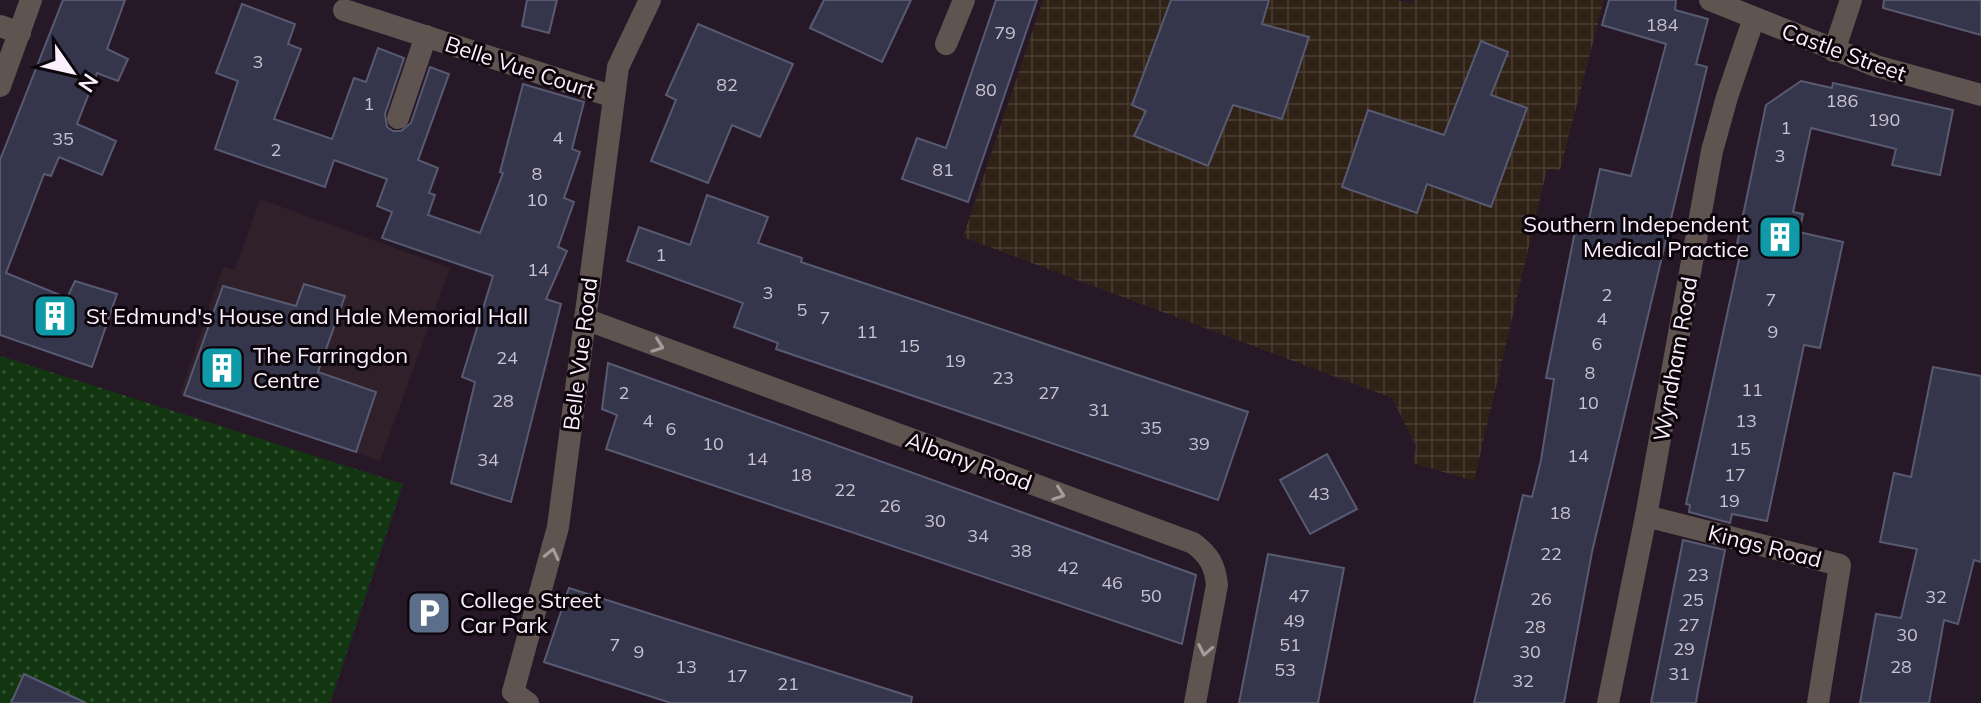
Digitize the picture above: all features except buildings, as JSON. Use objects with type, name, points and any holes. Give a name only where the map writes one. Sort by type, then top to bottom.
[{"type":"street","points":[[0,86],[10,29],[31,0]]},
{"type":"street","name":"Belle Vue Road","points":[[528,703],[513,692],[553,555],[618,67],[650,0]]},
{"type":"street","points":[[946,44],[964,0]]},
{"type":"street","name":"Castle Street","points":[[1710,0],[1834,51],[1919,80],[1981,95]]},
{"type":"street","points":[[1834,51],[1851,0]]},
{"type":"street","name":"Belle Vue Court","points":[[344,10],[614,97]]},
{"type":"street","name":"Wyndham Road","points":[[1608,703],[1646,516],[1712,151],[1754,18]]},
{"type":"street","name":"Belle Vue Court","points":[[398,118],[426,36]]},
{"type":"street","name":"Albany Road","points":[[585,319],[1193,543],[1206,553],[1216,568],[1217,585],[1195,703]]},
{"type":"street","name":"Kings Road","points":[[1646,516],[1840,565],[1818,703]]},
{"type":"shaded area","points":[[1043,0],[1396,0],[1411,3],[1413,0],[1604,0],[1560,170],[1547,169],[1474,481],[1413,463],[1416,446],[1392,398],[963,237]]},
{"type":"shaded area","points":[[260,199],[450,268],[380,461],[180,394],[223,267],[235,270]]},
{"type":"green space","points":[[0,356],[403,484],[330,703],[0,703]]},
{"type":"place","name":"Southern Independent Medical Practice","points":[[1780,237]]},
{"type":"place","name":"St Edmund's House and Hale Memorial Hall","points":[[55,316]]},
{"type":"place","name":"The Farringdon Centre","points":[[222,368]]},
{"type":"place","name":"College Street Car Park","points":[[429,613]]}]
